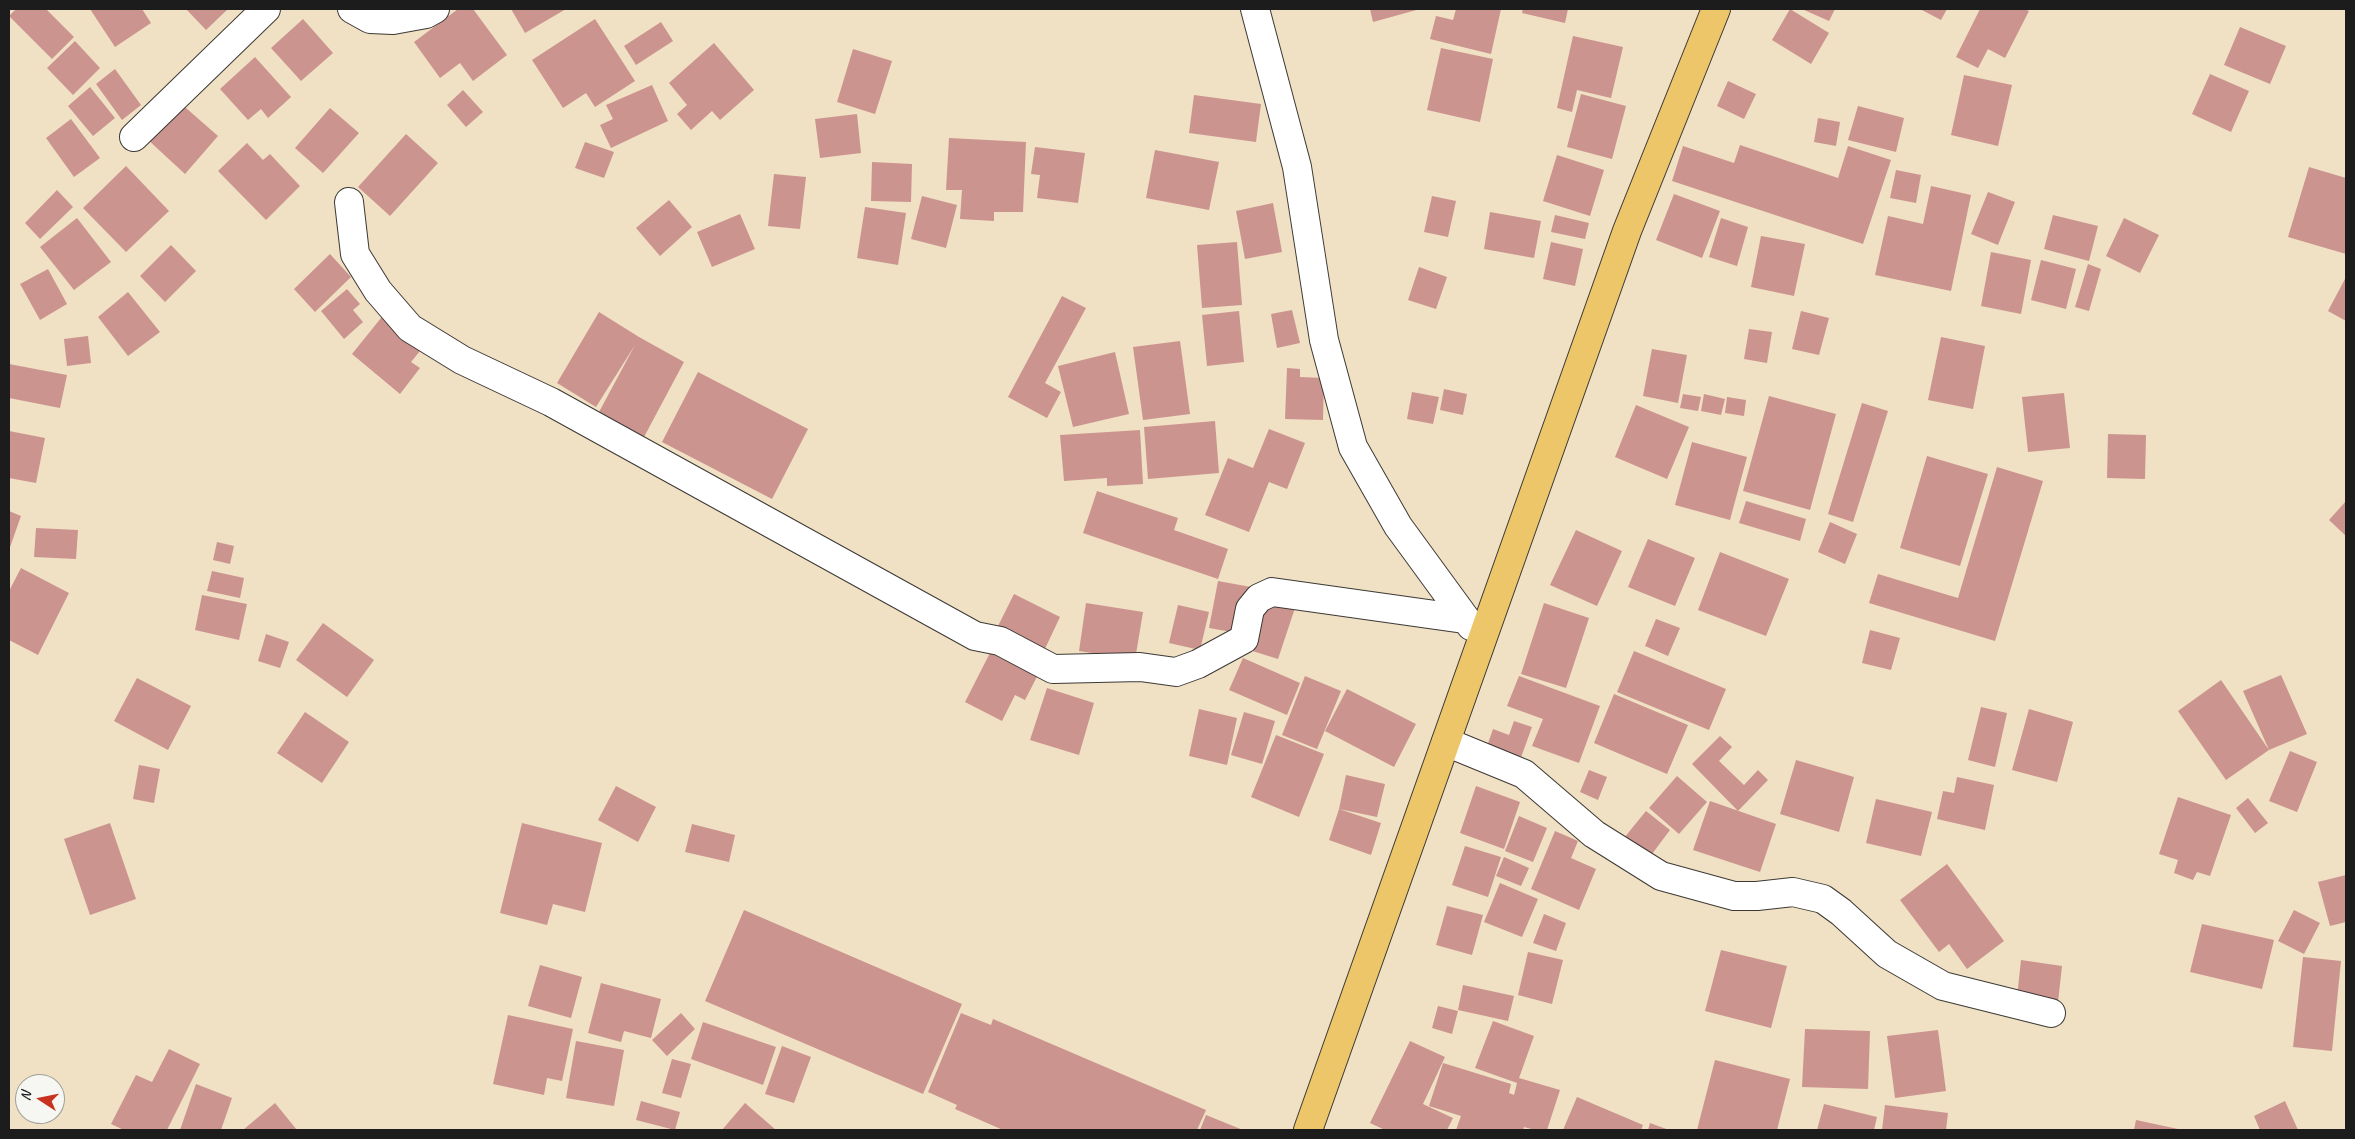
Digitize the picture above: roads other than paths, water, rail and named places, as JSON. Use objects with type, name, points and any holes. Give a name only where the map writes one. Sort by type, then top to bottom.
[{"type":"main road","points":[[1308,1130],[1446,742],[1473,629],[1627,231],[1716,9]]},
{"type":"street","points":[[134,137],[266,9]]},
{"type":"street","points":[[352,9],[370,19],[393,20],[426,14],[435,9]]},
{"type":"street","points":[[1255,9],[1297,167],[1324,340],[1353,447],[1398,526],[1473,629]]},
{"type":"street","points":[[349,202],[354,254],[378,291],[410,328],[462,360],[560,406],[975,636],[1000,641],[1053,669],[1140,668],[1176,672],[1198,664],[1244,639],[1250,609],[1259,598],[1272,592],[1473,629]]},
{"type":"street","points":[[1446,742],[1524,774],[1594,834],[1662,876],[1734,896],[1757,896],[1793,892],[1823,900],[1841,912],[1887,954],[1943,986],[2052,1013]]}]
